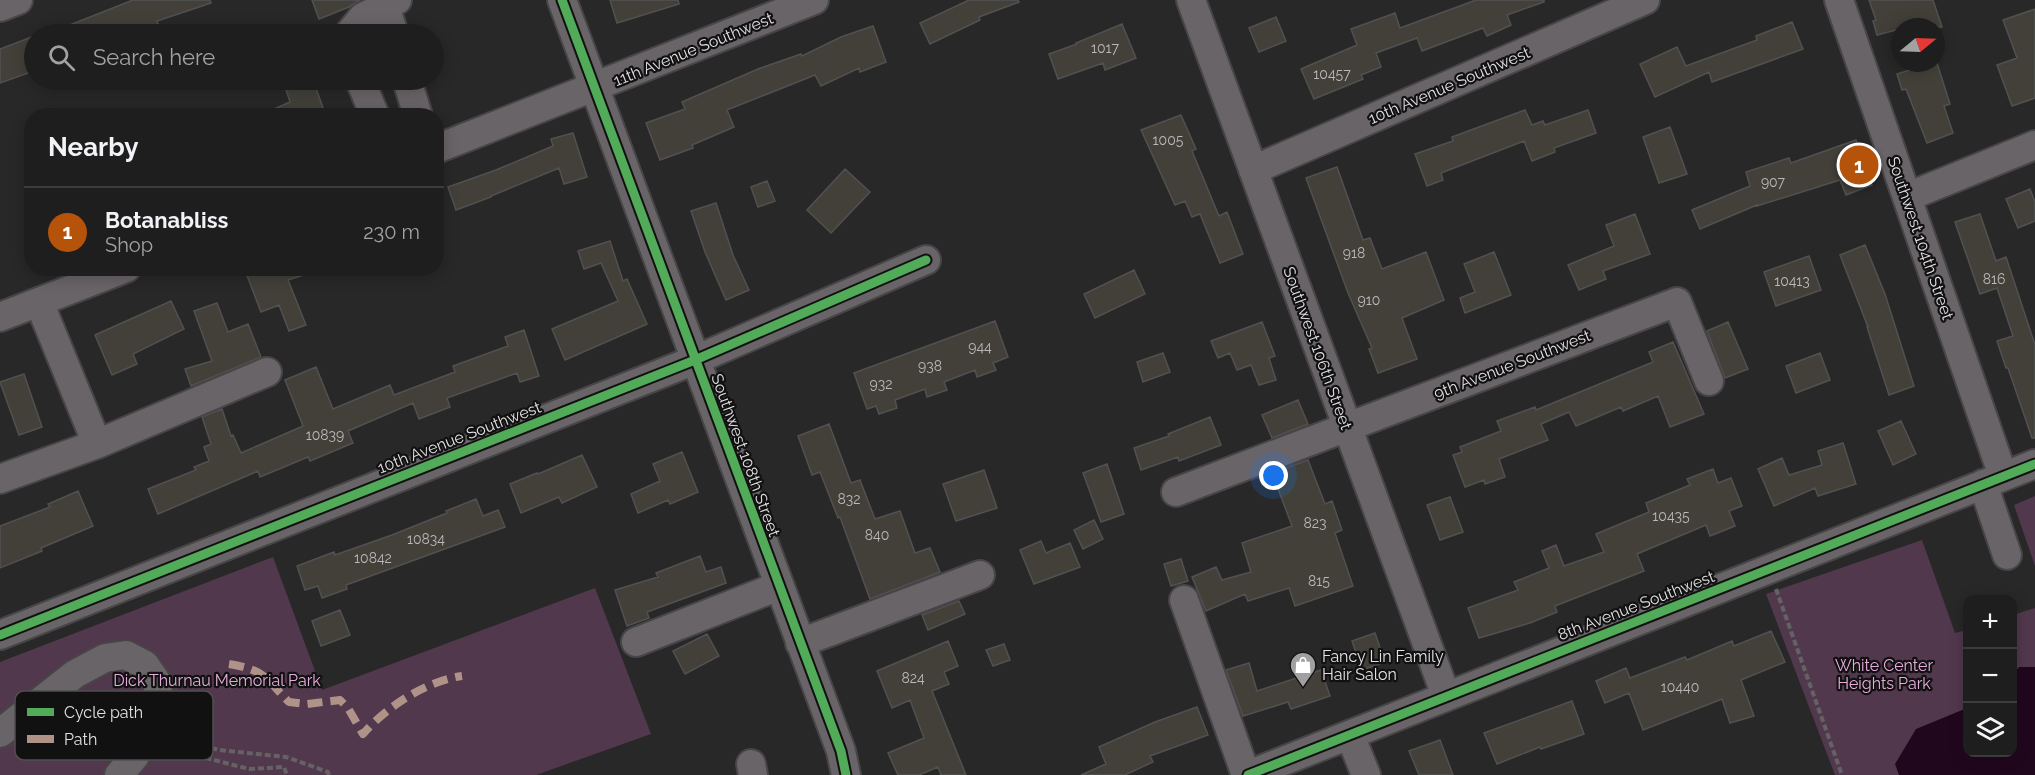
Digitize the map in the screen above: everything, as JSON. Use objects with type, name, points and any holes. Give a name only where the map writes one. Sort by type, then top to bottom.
[{"type":"street","points":[[0,7],[18,0]]},
{"type":"street","name":"Southwest 108th Street","points":[[562,0],[847,767]]},
{"type":"street","name":"11th Avenue Southwest","points":[[444,146],[814,0]]},
{"type":"street","name":"Southwest 106th Street","points":[[1191,0],[1446,696]]},
{"type":"street","name":"10th Avenue Southwest","points":[[1253,170],[1645,0]]},
{"type":"street","name":"Southwest 104th Street","points":[[1839,0],[1907,197],[1993,480],[2007,555]]},
{"type":"street","points":[[357,24],[363,17],[391,3],[393,24]]},
{"type":"street","points":[[364,90],[372,108]]},
{"type":"street","points":[[410,90],[416,108]]},
{"type":"street","points":[[1907,197],[2035,145]]},
{"type":"street","name":"10th Avenue Southwest","points":[[0,635],[695,360],[926,260]]},
{"type":"street","points":[[0,317],[106,276]]},
{"type":"street","points":[[39,302],[97,444]]},
{"type":"street","name":"9th Avenue Southwest","points":[[1176,492],[1677,302],[1709,381]]},
{"type":"street","points":[[0,479],[97,444],[267,372]]},
{"type":"street","name":"8th Avenue Southwest","points":[[1247,775],[2035,464]]},
{"type":"street","points":[[800,643],[980,575]]},
{"type":"street","points":[[636,642],[779,586]]},
{"type":"street","points":[[1184,600],[1247,775]]},
{"type":"street","points":[[53,691],[75,674],[105,658],[126,655],[145,664],[158,684],[158,691]]},
{"type":"street","points":[[0,733],[15,721]]},
{"type":"street","points":[[1350,735],[1365,775]]},
{"type":"street","points":[[119,775],[130,760]]},
{"type":"path","points":[[1768,569],[1842,775]]},
{"type":"path","points":[[213,748],[286,757],[328,772],[329,775]]},
{"type":"path","points":[[213,760],[249,769],[284,767],[287,775]]},
{"type":"green space","points":[[2035,496],[2035,566],[2014,505]]},
{"type":"green space","name":"White Center Heights Park","points":[[1922,540],[1955,633],[1963,631],[1963,757],[2017,757],[2017,614],[2035,608],[2035,775],[1835,775],[1766,594]]},
{"type":"green space","name":"Dick Thurnau Memorial Park","points":[[273,557],[322,690],[595,588],[651,734],[536,775],[0,775],[0,662]]},
{"type":"shaded area","points":[[2019,667],[2035,667],[2035,775],[1899,775],[1895,764],[1916,729],[1963,710],[1963,757],[2017,757],[2017,670]]},
{"type":"building","points":[[133,0],[210,0],[211,3],[157,21],[158,24],[72,24]]},
{"type":"building","points":[[312,0],[360,0],[319,19]]},
{"type":"building","points":[[610,0],[678,0],[679,4],[617,23]]},
{"type":"building","points":[[969,0],[1018,0],[1019,2],[979,17],[980,20],[930,44],[920,23]]},
{"type":"building","points":[[1476,0],[1544,0],[1544,2],[1507,15],[1511,25],[1487,36],[1483,28],[1422,51],[1417,38],[1376,53],[1381,67],[1361,75],[1363,79],[1314,99],[1301,69],[1357,45],[1351,29],[1395,13],[1400,28]]},
{"type":"building","points":[[1869,0],[1933,0],[1939,18],[1891,18],[1891,31],[1877,35],[1873,21],[1876,20]]},
{"type":"building","points":[[2035,9],[2035,98],[2012,106],[1997,65],[2017,58],[2003,20]]},
{"type":"building","points":[[1276,17],[1286,41],[1259,52],[1249,28]]},
{"type":"building","points":[[1792,22],[1803,49],[1712,82],[1709,72],[1655,97],[1640,64],[1677,47],[1686,66],[1757,40],[1756,36]]},
{"type":"building","points":[[1122,24],[1136,58],[1105,70],[1103,63],[1058,79],[1049,54]]},
{"type":"building","points":[[873,26],[886,62],[860,72],[859,68],[821,86],[815,75],[727,110],[734,127],[692,145],[693,148],[660,160],[646,123],[685,109],[682,102],[758,69],[801,54],[802,56],[841,37]]},
{"type":"building","points":[[24,40],[24,75],[0,83],[0,49]]},
{"type":"building","points":[[1940,72],[1950,104],[1944,106],[1953,133],[1927,143],[1906,89],[1902,90],[1897,74]]},
{"type":"building","points":[[286,90],[317,90],[323,108],[276,108],[290,102]]},
{"type":"building","points":[[1525,110],[1532,125],[1543,121],[1545,125],[1588,110],[1596,133],[1554,148],[1555,152],[1532,161],[1524,141],[1441,173],[1443,180],[1427,186],[1415,154],[1453,141],[1452,137]]},
{"type":"building","points":[[1181,115],[1196,149],[1192,151],[1219,216],[1227,212],[1243,254],[1220,263],[1200,214],[1192,217],[1185,201],[1175,205],[1141,130]]},
{"type":"building","points":[[1670,127],[1687,174],[1659,183],[1643,137]]},
{"type":"building","points":[[573,133],[587,177],[564,184],[559,168],[456,210],[448,187],[553,146],[551,139]]},
{"type":"building","points":[[1856,140],[1872,185],[1846,195],[1840,180],[1757,205],[1700,229],[1692,210],[1750,186],[1746,172],[1789,158],[1791,163]]},
{"type":"building","points":[[1337,167],[1363,240],[1370,238],[1382,269],[1426,252],[1444,300],[1402,318],[1417,359],[1378,373],[1369,349],[1372,348],[1348,293],[1306,178]]},
{"type":"building","points":[[845,169],[870,192],[831,233],[807,210]]},
{"type":"building","points":[[767,181],[775,201],[758,207],[751,187]]},
{"type":"building","points":[[2030,189],[2035,202],[2035,221],[2018,228],[2006,199]]},
{"type":"building","points":[[716,203],[733,255],[749,290],[726,300],[705,252],[691,211]]},
{"type":"building","points":[[1635,214],[1650,254],[1603,271],[1606,279],[1579,290],[1568,265],[1614,246],[1606,225]]},
{"type":"building","points":[[1980,214],[1996,261],[2006,257],[2035,345],[2035,438],[2032,438],[1997,341],[2013,336],[1997,288],[1980,294],[1955,222]]},
{"type":"building","points":[[610,241],[623,281],[627,279],[647,324],[565,360],[552,329],[618,301],[601,263],[584,269],[578,251]]},
{"type":"building","points":[[1865,245],[1885,294],[1914,386],[1889,395],[1868,327],[1840,255]]},
{"type":"building","points":[[1494,252],[1511,295],[1465,313],[1460,298],[1475,292],[1464,264]]},
{"type":"building","points":[[1809,256],[1821,290],[1776,306],[1764,272]]},
{"type":"building","points":[[1134,270],[1145,294],[1095,318],[1084,294]]},
{"type":"building","points":[[247,276],[300,276],[288,280],[306,325],[289,331],[279,305],[261,312]]},
{"type":"building","points":[[171,301],[184,329],[133,354],[137,364],[112,375],[95,335]]},
{"type":"building","points":[[217,303],[228,332],[248,324],[261,357],[191,386],[185,369],[212,361],[194,311]]},
{"type":"building","points":[[995,321],[1008,357],[993,363],[996,370],[977,377],[975,370],[944,382],[947,390],[927,397],[925,389],[895,400],[897,408],[879,414],[876,406],[867,409],[854,373]]},
{"type":"building","points":[[1262,322],[1275,356],[1269,358],[1276,380],[1259,385],[1251,365],[1237,370],[1230,353],[1218,358],[1211,341]]},
{"type":"building","points":[[1728,322],[1748,369],[1725,378],[1707,331]]},
{"type":"building","points":[[524,330],[539,376],[520,382],[517,373],[447,398],[450,407],[419,419],[413,403],[348,431],[353,443],[310,461],[308,457],[260,477],[258,471],[158,514],[148,489],[196,470],[194,467],[209,461],[204,447],[211,444],[202,417],[222,409],[231,436],[233,435],[241,453],[303,426],[285,380],[316,367],[333,409],[390,385],[394,395],[455,372],[453,366],[508,346],[505,337]]},
{"type":"building","points":[[1673,342],[1704,414],[1670,427],[1658,396],[1623,411],[1621,407],[1576,426],[1569,412],[1541,424],[1548,440],[1499,459],[1505,477],[1485,484],[1484,480],[1465,487],[1453,455],[1462,452],[1460,447],[1501,431],[1497,421],[1535,407],[1536,410],[1653,362],[1649,352]]},
{"type":"building","points":[[1163,353],[1170,372],[1143,382],[1137,362]]},
{"type":"building","points":[[1820,353],[1830,380],[1796,393],[1786,366]]},
{"type":"building","points":[[24,374],[42,427],[19,435],[0,382]]},
{"type":"building","points":[[1298,400],[1308,424],[1272,438],[1262,415]]},
{"type":"building","points":[[1210,417],[1221,445],[1179,461],[1178,457],[1141,470],[1134,448],[1169,436],[1168,434]]},
{"type":"building","points":[[1901,421],[1916,454],[1893,465],[1878,431]]},
{"type":"building","points":[[829,424],[851,483],[860,480],[875,519],[900,511],[915,553],[930,548],[940,572],[870,599],[840,517],[838,518],[820,472],[812,475],[798,436]]},
{"type":"building","points":[[1843,443],[1856,484],[1818,496],[1815,488],[1774,506],[1758,469],[1782,458],[1789,475],[1822,465],[1818,451]]},
{"type":"building","points":[[682,452],[698,492],[670,504],[668,500],[638,513],[631,494],[660,481],[653,464]]},
{"type":"building","points":[[582,455],[597,487],[562,503],[559,497],[521,513],[510,484]]},
{"type":"building","points":[[1308,460],[1325,504],[1332,501],[1342,530],[1335,533],[1353,586],[1295,606],[1289,588],[1248,601],[1245,594],[1206,611],[1192,577],[1216,567],[1222,580],[1251,572],[1242,543],[1292,526],[1272,473]]},
{"type":"building","points":[[1107,464],[1124,514],[1101,522],[1083,473]]},
{"type":"building","points":[[1713,469],[1718,483],[1731,478],[1742,506],[1729,511],[1735,526],[1710,536],[1706,525],[1637,554],[1644,571],[1555,606],[1557,612],[1530,623],[1479,638],[1468,608],[1518,590],[1514,582],[1549,568],[1542,551],[1556,545],[1564,566],[1604,552],[1596,534],[1649,512],[1646,503],[1690,485],[1687,479]]},
{"type":"building","points":[[984,470],[997,508],[956,521],[943,484]]},
{"type":"building","points":[[78,491],[93,526],[0,568],[0,526],[50,507],[48,504]]},
{"type":"building","points":[[1450,497],[1463,532],[1440,540],[1427,505]]},
{"type":"building","points":[[476,499],[483,516],[498,510],[505,527],[346,585],[347,589],[322,598],[318,586],[305,590],[297,566],[334,552],[335,555],[392,535]]},
{"type":"building","points":[[1094,520],[1103,539],[1083,549],[1074,530]]},
{"type":"building","points":[[1041,541],[1046,553],[1070,543],[1080,567],[1034,584],[1020,550]]},
{"type":"building","points":[[700,556],[706,572],[721,567],[726,583],[647,612],[649,618],[627,626],[615,590],[658,577],[656,573]]},
{"type":"building","points":[[1181,559],[1188,581],[1171,586],[1164,564]]},
{"type":"building","points":[[959,601],[965,614],[928,630],[922,615]]},
{"type":"building","points":[[340,610],[350,635],[321,646],[312,621]]},
{"type":"building","points":[[1771,631],[1785,662],[1741,680],[1754,716],[1730,723],[1722,699],[1643,730],[1629,693],[1605,703],[1596,681],[1626,668],[1630,678],[1685,657],[1687,660],[1732,641],[1734,646]]},
{"type":"building","points":[[1375,633],[1385,662],[1362,670],[1352,641]]},
{"type":"building","points":[[707,634],[719,656],[685,674],[673,651]]},
{"type":"building","points":[[948,641],[958,666],[944,672],[949,684],[932,691],[966,775],[941,775],[938,767],[919,775],[898,775],[888,753],[924,738],[910,700],[892,708],[877,671]]},
{"type":"building","points":[[1004,644],[1010,660],[993,666],[986,650]]},
{"type":"building","points":[[1249,663],[1257,691],[1321,670],[1330,696],[1291,709],[1288,702],[1243,716],[1226,670]]},
{"type":"building","points":[[1572,701],[1584,734],[1541,749],[1540,747],[1497,764],[1484,733]]},
{"type":"building","points":[[1197,707],[1208,735],[1150,756],[1153,762],[1125,775],[1081,775],[1106,764],[1099,747],[1155,722]]},
{"type":"building","points":[[1440,740],[1453,775],[1419,775],[1409,751]]},
{"type":"marked path","points":[[229,664],[258,672],[289,702],[307,704],[340,700],[348,708],[363,734],[383,714],[421,689],[462,676]]},
{"type":"cycle path","points":[[562,0],[841,751],[846,775]]},
{"type":"cycle path","points":[[0,635],[695,360],[926,260]]},
{"type":"cycle path","points":[[1248,775],[2035,464]]},
{"type":"place","name":"Botanabliss","points":[[1859,165]]},
{"type":"place","name":"Fancy Lin Family Hair Salon","points":[[1303,688]]}]
